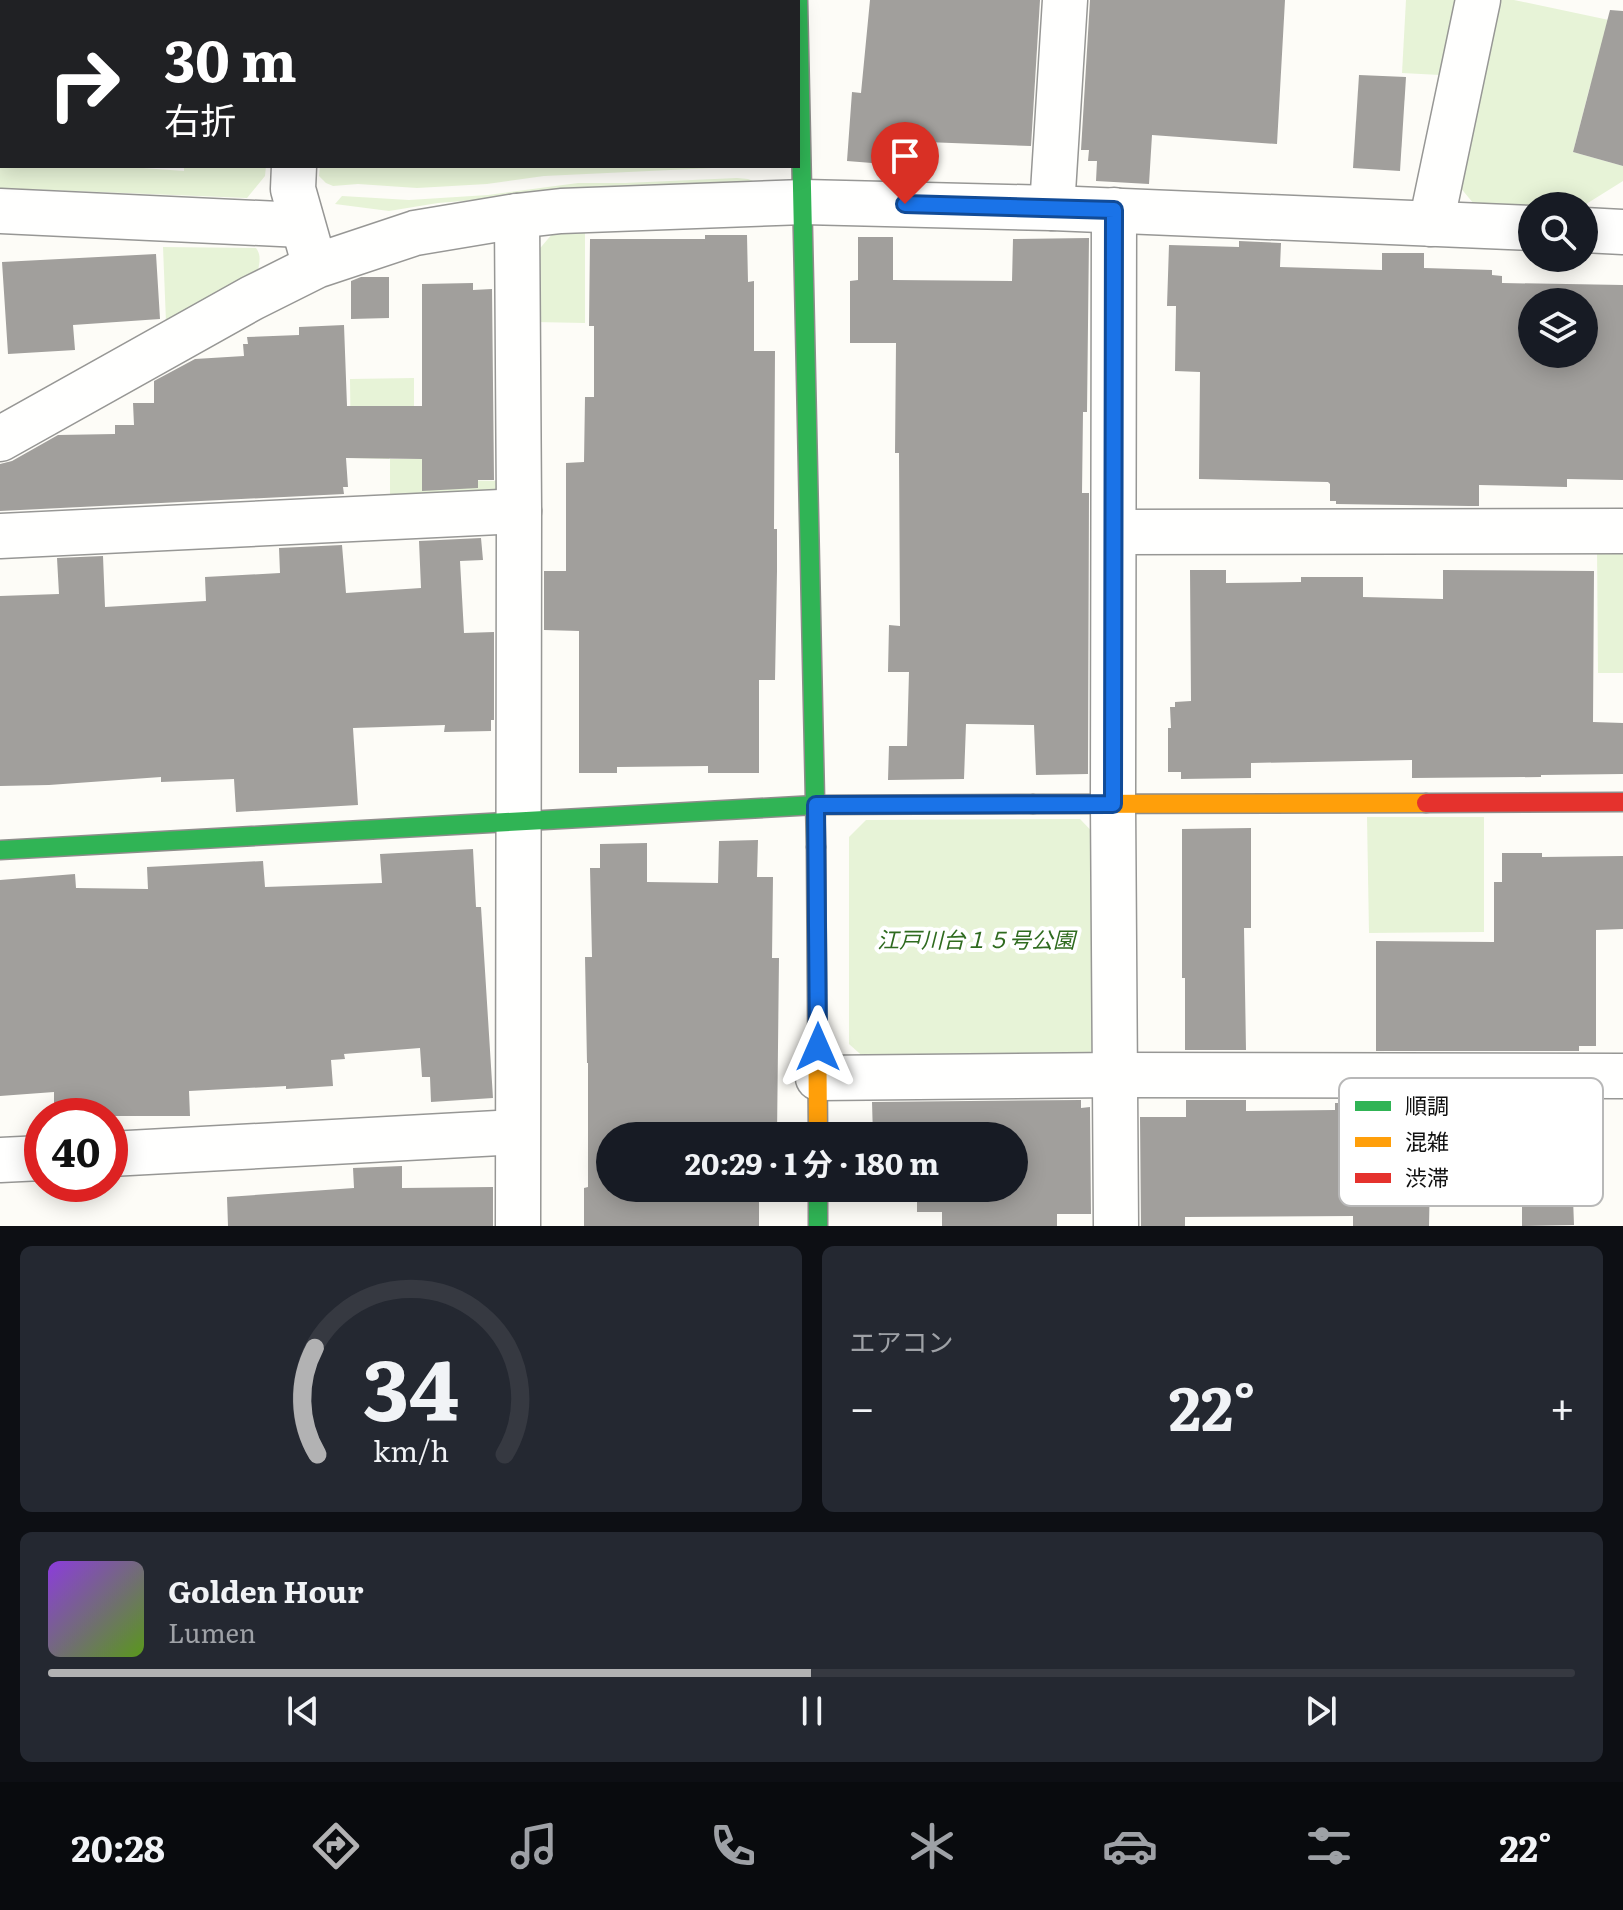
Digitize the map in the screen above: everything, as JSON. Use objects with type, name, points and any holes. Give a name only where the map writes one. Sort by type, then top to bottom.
[{"type":"street","points":[[1052,208],[1065,0]]},
{"type":"street","points":[[1431,224],[1478,0]]},
{"type":"street","points":[[800,67],[816,805],[818,1122]]},
{"type":"street","points":[[294,168],[293,189],[301,225],[316,266]]},
{"type":"street","points":[[0,439],[252,298],[316,266],[415,233],[517,216],[561,211],[804,202],[1114,210],[1518,227]]},
{"type":"street","points":[[1114,210],[1116,1226]]},
{"type":"street","points":[[0,211],[301,225]]},
{"type":"street","points":[[517,216],[518,1226]]},
{"type":"street","points":[[1598,231],[1623,232]]},
{"type":"street","points":[[0,536],[519,511]]},
{"type":"street","points":[[1115,532],[1623,531]]},
{"type":"street","points":[[0,850],[816,805],[1623,802]]},
{"type":"street","points":[[818,1078],[1623,1076]]},
{"type":"street","points":[[128,1153],[517,1132]]},
{"type":"street","points":[[0,1160],[24,1159]]},
{"type":"street","points":[[818,1202],[818,1226]]},
{"type":"green space","points":[[1406,0],[1457,0],[1440,75],[1402,73]]},
{"type":"green space","points":[[1501,0],[1514,0],[1623,23],[1590,86],[1573,152],[1623,166],[1623,181],[1598,197],[1598,192],[1518,192],[1518,205],[1474,204],[1459,186]]},
{"type":"green space","points":[[0,168],[184,171],[184,168],[266,168],[265,176],[247,198],[0,188]]},
{"type":"green space","points":[[320,168],[713,168],[544,176],[487,184],[417,188],[358,184],[333,186],[319,176]]},
{"type":"green space","points":[[737,178],[756,182],[438,203],[389,211],[335,204],[342,196],[409,200],[488,195],[578,183]]},
{"type":"green space","points":[[585,232],[585,323],[535,322],[536,253],[553,233]]},
{"type":"green space","points":[[163,247],[256,248],[260,258],[258,270],[166,322]]},
{"type":"green space","points":[[414,378],[414,406],[389,406],[389,459],[351,458],[350,379]]},
{"type":"green space","points":[[390,459],[422,459],[423,480],[501,483],[486,499],[390,504]]},
{"type":"green space","points":[[1597,547],[1623,547],[1623,673],[1598,673]]},
{"type":"green space","points":[[1367,817],[1484,817],[1484,932],[1369,933]]},
{"type":"green space","name":"江戸川台１５号公園","points":[[1080,819],[1102,842],[1103,1038],[1082,1061],[868,1061],[849,1044],[849,837],[866,820]]},
{"type":"building","points":[[870,0],[1040,0],[1031,146],[899,141],[897,165],[847,161],[852,92],[861,93]]},
{"type":"building","points":[[1090,0],[1285,0],[1277,144],[1152,135],[1149,184],[1096,181],[1097,161],[1088,161],[1089,150],[1081,150]]},
{"type":"building","points":[[1610,10],[1623,11],[1623,166],[1573,152]]},
{"type":"building","points":[[1359,75],[1406,77],[1400,171],[1353,168]]},
{"type":"building","points":[[705,235],[747,235],[748,282],[754,281],[754,351],[775,351],[775,680],[759,680],[759,773],[708,773],[708,766],[617,767],[617,773],[579,773],[579,631],[544,630],[544,571],[566,571],[566,463],[584,462],[585,397],[594,397],[594,326],[589,326],[590,239],[705,239]]},
{"type":"building","points":[[858,237],[893,237],[893,280],[1012,281],[1013,239],[1089,238],[1087,412],[1083,412],[1082,493],[1089,493],[1088,774],[1036,775],[1034,725],[966,724],[964,779],[888,780],[889,746],[907,746],[909,672],[888,672],[889,625],[900,626],[899,453],[895,453],[896,343],[850,343],[850,281],[858,280]]},
{"type":"building","points":[[1239,241],[1281,243],[1280,267],[1382,270],[1382,253],[1424,253],[1424,268],[1492,270],[1492,275],[1502,276],[1502,283],[1623,285],[1623,480],[1567,479],[1567,487],[1479,485],[1479,506],[1469,506],[1336,504],[1336,501],[1330,501],[1328,482],[1199,479],[1200,372],[1175,371],[1176,306],[1167,306],[1169,245],[1239,247]]},
{"type":"building","points":[[156,254],[160,319],[73,325],[75,350],[8,354],[2,262]]},
{"type":"building","points":[[361,277],[389,277],[389,318],[351,319],[351,281]]},
{"type":"building","points":[[473,283],[473,290],[492,289],[494,480],[478,480],[478,488],[422,491],[422,459],[346,458],[348,487],[343,487],[344,494],[0,511],[0,464],[12,461],[58,435],[115,434],[115,425],[134,425],[133,403],[154,403],[154,381],[195,359],[244,356],[243,344],[248,344],[247,337],[299,335],[299,327],[344,325],[347,406],[422,406],[422,284]]},
{"type":"building","points":[[481,538],[483,560],[460,561],[464,633],[494,632],[494,720],[491,720],[491,731],[444,732],[445,725],[353,728],[358,805],[236,812],[234,779],[161,782],[161,777],[0,786],[0,596],[59,594],[57,558],[103,556],[105,607],[206,601],[205,577],[280,573],[279,548],[342,545],[346,593],[421,588],[419,541]]},
{"type":"building","points":[[1190,570],[1226,570],[1226,583],[1301,582],[1301,577],[1363,577],[1363,597],[1443,599],[1443,570],[1594,571],[1593,722],[1623,723],[1623,774],[1412,778],[1412,760],[1251,763],[1251,778],[1181,779],[1181,772],[1168,772],[1168,728],[1171,728],[1170,707],[1175,707],[1175,702],[1191,701]]},
{"type":"building","points":[[1251,828],[1251,928],[1244,928],[1246,1050],[1185,1050],[1182,829]]},
{"type":"building","points":[[758,840],[757,877],[773,877],[772,958],[779,958],[777,1122],[596,1122],[596,1202],[759,1202],[759,1226],[584,1226],[584,1188],[588,1187],[585,957],[592,957],[590,868],[600,868],[600,844],[647,843],[647,882],[718,883],[719,841]]},
{"type":"building","points":[[473,849],[476,907],[481,907],[493,1098],[431,1102],[430,1077],[422,1077],[420,1048],[344,1054],[345,1059],[331,1060],[333,1086],[189,1091],[190,1116],[128,1116],[128,1098],[54,1098],[54,1092],[0,1096],[0,880],[75,874],[76,888],[148,889],[147,867],[263,861],[265,887],[382,883],[380,854]]},
{"type":"building","points":[[1502,853],[1542,853],[1542,857],[1623,856],[1623,929],[1596,930],[1596,1046],[1579,1046],[1579,1051],[1376,1051],[1376,941],[1494,942],[1494,882],[1502,882]]},
{"type":"building","points":[[1081,1100],[1081,1108],[1090,1107],[1091,1214],[1057,1214],[1057,1226],[942,1226],[942,1212],[917,1212],[917,1202],[1028,1202],[1028,1122],[873,1122],[872,1102]]},
{"type":"building","points":[[1186,1100],[1246,1100],[1246,1111],[1335,1110],[1335,1103],[1339,1103],[1339,1206],[1429,1206],[1429,1226],[1353,1226],[1353,1216],[1185,1217],[1185,1226],[1141,1226],[1140,1117],[1186,1117]]},
{"type":"building","points":[[402,1166],[402,1188],[493,1187],[493,1226],[228,1226],[227,1197],[354,1188],[353,1168]]},
{"type":"building","points":[[1522,1206],[1573,1206],[1574,1225],[1522,1226]]},
{"type":"traffic: fast","points":[[800,94],[816,847]]},
{"type":"traffic: fast","points":[[0,850],[816,805],[1033,804]]},
{"type":"traffic: fast","points":[[818,1202],[818,1226]]},
{"type":"traffic: slow","points":[[1033,804],[1426,803]]},
{"type":"traffic: slow","points":[[816,847],[818,1122]]},
{"type":"traffic: jam","points":[[1426,803],[1623,802]]},
{"type":"route","points":[[818,1047],[816,805],[1113,804],[1114,210],[905,204]]}]
